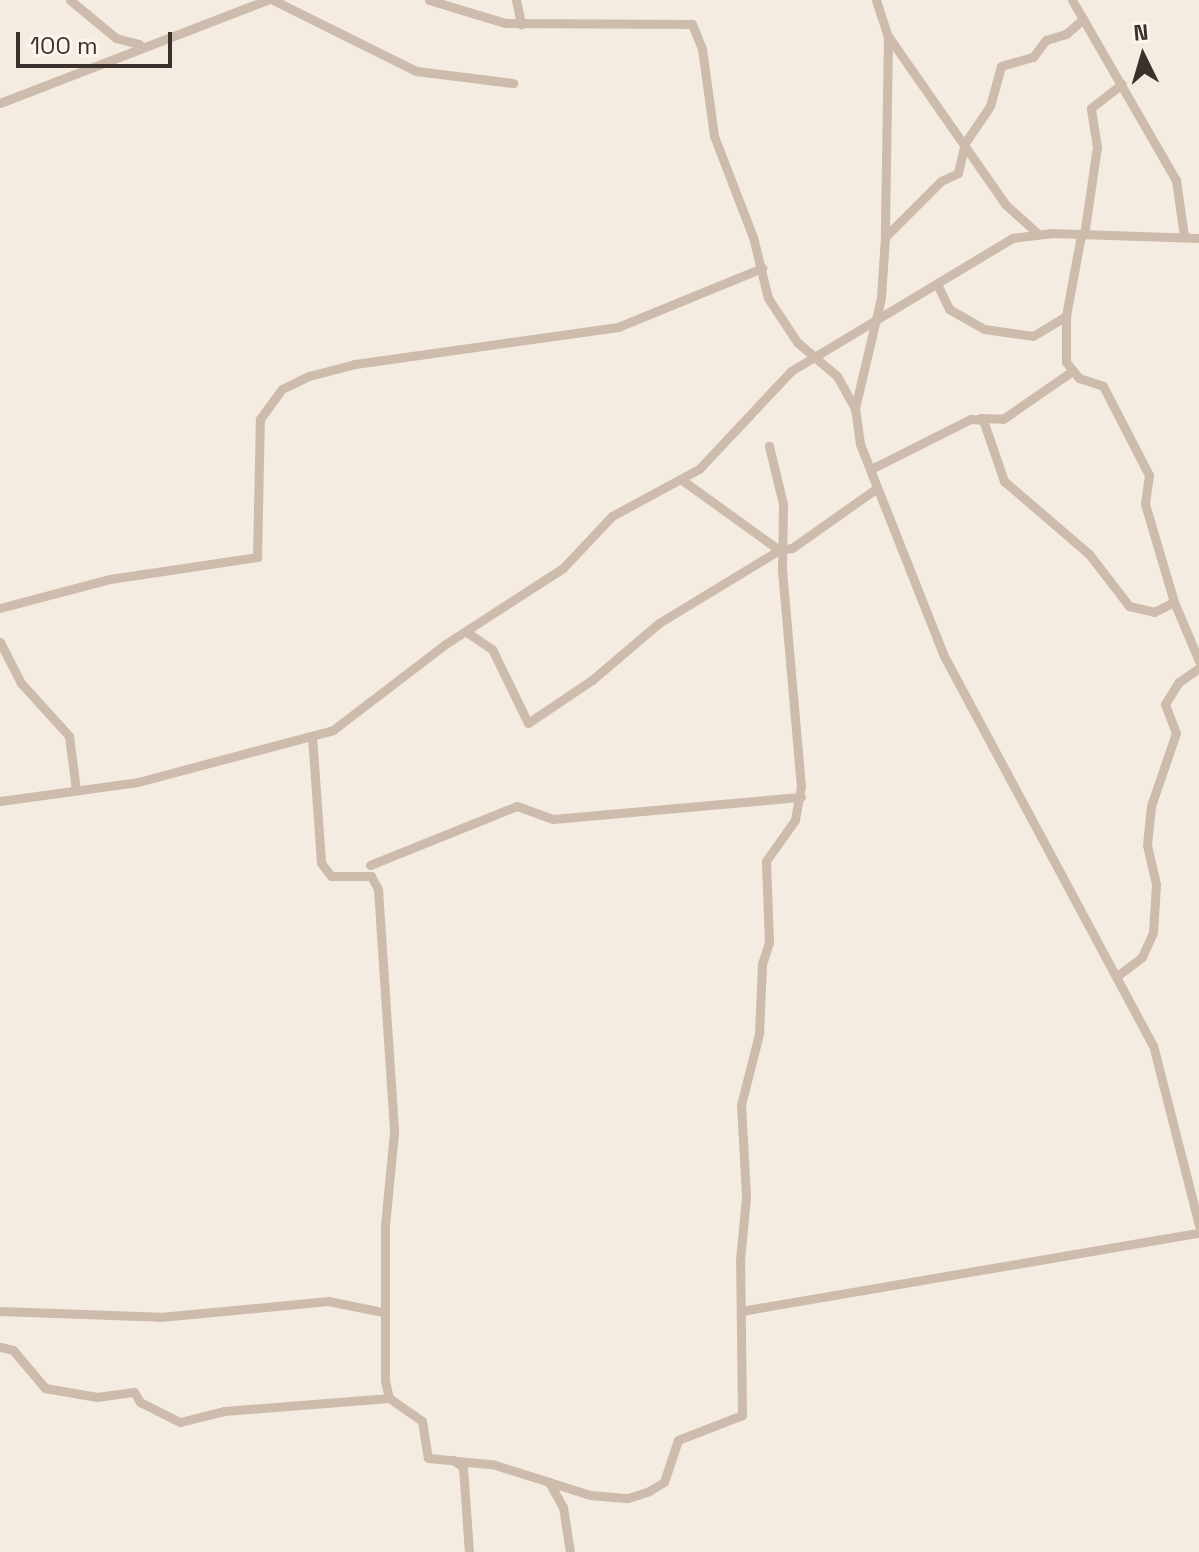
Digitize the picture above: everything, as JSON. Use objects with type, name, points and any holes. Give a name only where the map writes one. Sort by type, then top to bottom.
[{"type":"street","points":[[70,0],[116,38],[147,44]]},
{"type":"street","points":[[0,103],[147,44],[270,0],[416,71],[513,83]]},
{"type":"street","points":[[429,0],[521,24],[692,24],[702,49],[714,136],[777,315],[813,356],[837,376],[855,408]]},
{"type":"street","points":[[516,0],[521,24]]},
{"type":"street","points":[[876,0],[888,36],[1005,204],[1037,233]]},
{"type":"street","points":[[1072,0],[1176,180],[1184,236]]},
{"type":"street","points":[[885,237],[941,181],[958,173],[965,143],[990,106],[1001,66],[1033,57],[1046,40],[1066,34],[1083,19]]},
{"type":"street","points":[[888,36],[885,237],[874,325],[855,408],[860,444],[944,656],[1117,976],[1162,1072],[1199,1226]]},
{"type":"street","points":[[1071,372],[1066,316],[1097,147],[1091,108],[1122,84]]},
{"type":"street","points":[[0,801],[138,782],[333,730],[444,645],[468,633],[563,568],[612,516],[682,480],[716,453],[773,386],[813,356],[874,325],[1012,238],[1037,233],[1199,238]]},
{"type":"street","points":[[0,608],[110,579],[257,557],[260,419],[282,389],[309,376],[355,364],[618,327],[762,268]]},
{"type":"street","points":[[937,284],[949,309],[984,329],[1033,336],[1066,316]]},
{"type":"street","points":[[871,469],[977,419],[1003,419],[1071,372]]},
{"type":"street","points":[[1071,372],[1103,386],[1149,475],[1145,504],[1174,602],[1199,661]]},
{"type":"street","points":[[977,419],[987,425],[1004,481],[1089,554],[1129,606],[1154,612],[1174,602]]},
{"type":"street","points":[[0,1347],[13,1350],[45,1388],[97,1397],[134,1392],[140,1402],[180,1422],[224,1411],[389,1398],[419,1415],[428,1458],[492,1464],[590,1495],[638,1495],[664,1482],[678,1440],[736,1421],[745,1398],[741,1311],[746,1196],[739,1136],[743,1086],[759,1034],[762,964],[769,943],[766,861],[795,820],[801,797],[781,550],[783,504],[769,446]]},
{"type":"street","points":[[682,480],[781,550]]},
{"type":"street","points":[[468,633],[492,649],[528,723],[592,680],[659,623],[877,488]]},
{"type":"street","points":[[0,642],[21,683],[69,736],[76,790]]},
{"type":"street","points":[[1117,976],[1142,957],[1153,932],[1156,884],[1147,845],[1151,806],[1176,733],[1165,704],[1179,682],[1199,668]]},
{"type":"street","points":[[312,736],[321,863],[331,876],[371,876],[378,889],[394,1132],[382,1312],[389,1398]]},
{"type":"street","points":[[370,865],[517,806],[553,819],[801,797]]},
{"type":"street","points":[[741,1311],[1199,1233]]},
{"type":"street","points":[[0,1311],[160,1317],[328,1301],[382,1312]]},
{"type":"street","points":[[452,1461],[463,1467],[469,1552]]},
{"type":"street","points":[[549,1482],[563,1507],[570,1552]]}]
